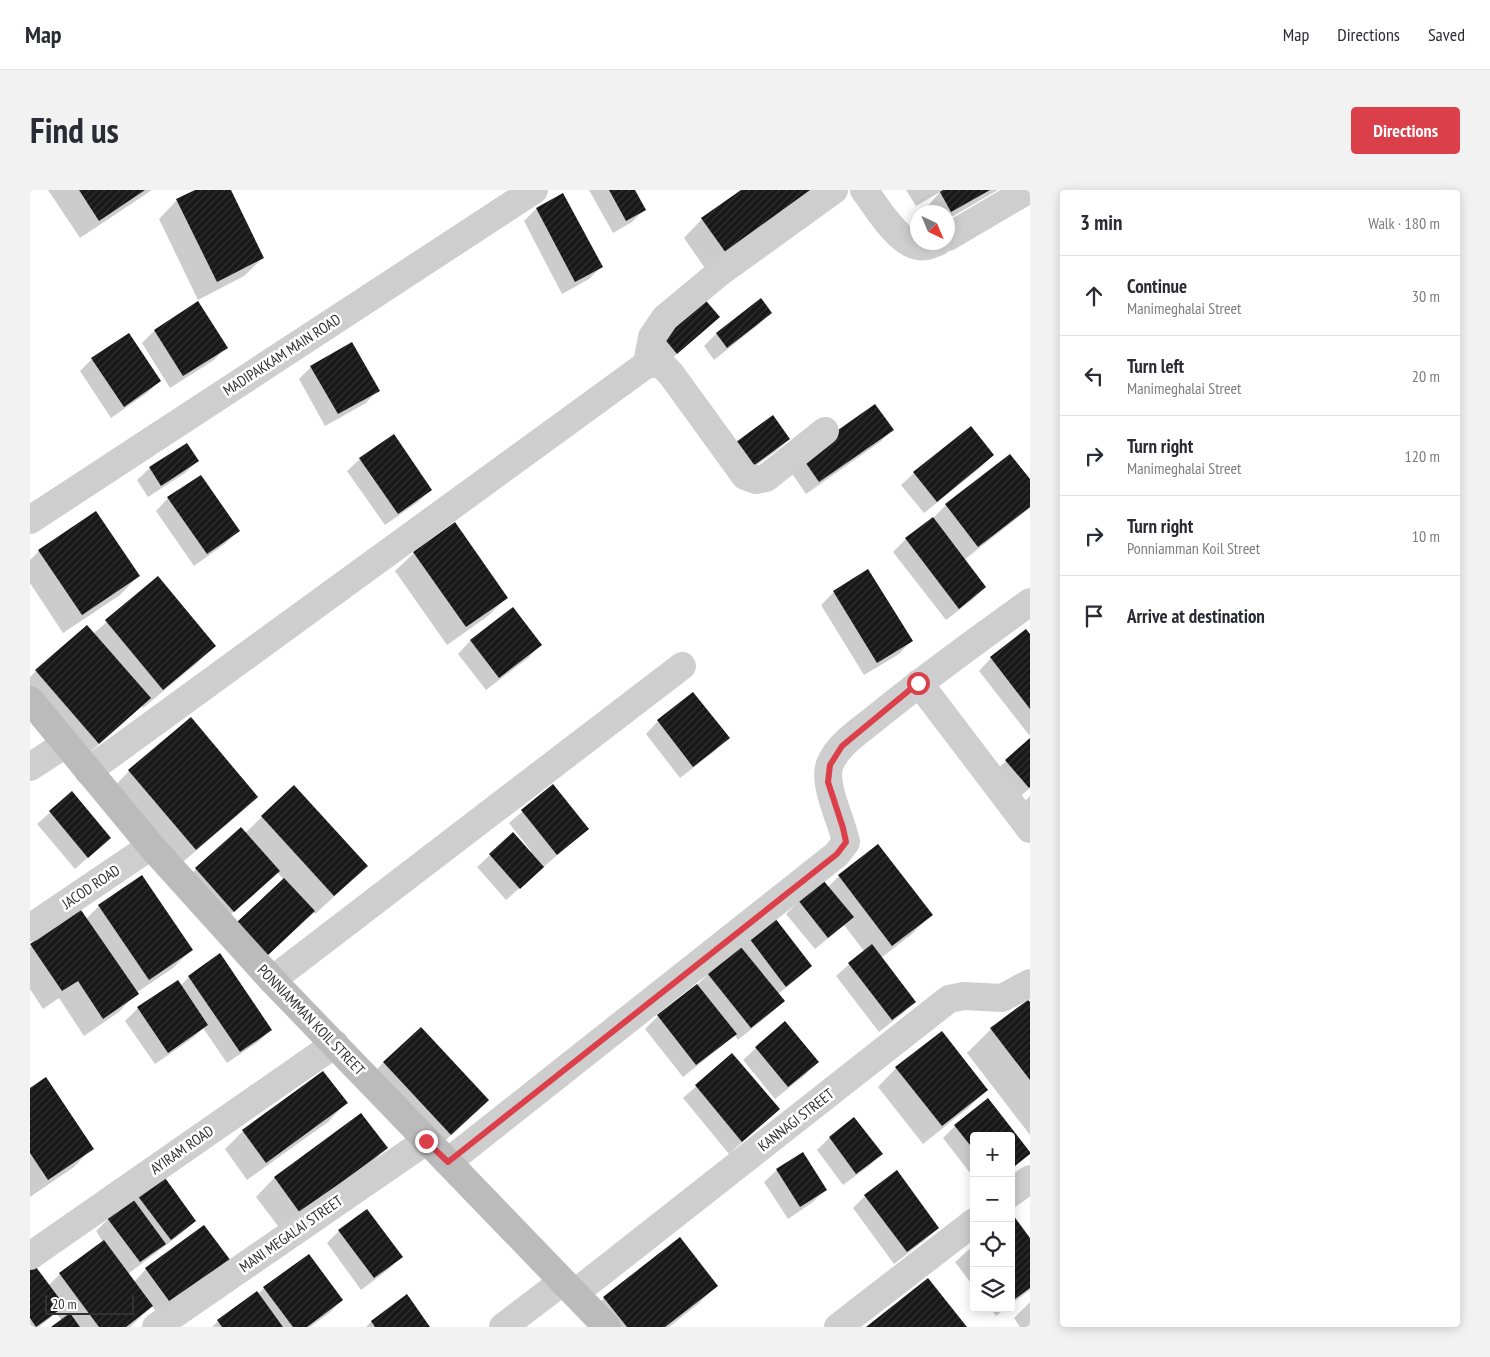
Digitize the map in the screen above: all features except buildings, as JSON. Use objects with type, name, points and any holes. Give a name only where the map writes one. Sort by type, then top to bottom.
[{"type":"street","points":[[647,364],[652,337],[665,318],[719,273],[834,190]]},
{"type":"street","points":[[864,190],[901,237],[910,242]]},
{"type":"street","points":[[955,233],[1028,190]]},
{"type":"street","name":"MADIPAKKAM MAIN ROAD","points":[[30,520],[526,192]]},
{"type":"street","points":[[88,771],[647,364],[661,364],[671,374],[745,476],[756,480],[766,478],[825,431]]},
{"type":"street","points":[[448,1162],[837,854],[846,842],[828,782],[830,765],[842,746],[918,683],[1030,602]]},
{"type":"street","points":[[272,980],[682,666]]},
{"type":"street","points":[[918,683],[1030,829]]},
{"type":"street","name":"PONNIAMMAN KOIL STREET","points":[[30,700],[151,846],[272,980],[607,1327]]},
{"type":"street","points":[[30,767],[67,743]]},
{"type":"street","name":"JACOD ROAD","points":[[30,928],[151,846]]},
{"type":"street","name":"KANNAGI STREET","points":[[503,1327],[568,1287],[949,999],[964,996],[1002,998],[1030,983]]},
{"type":"street","name":"AYIRAM ROAD","points":[[30,1256],[335,1044]]},
{"type":"street","name":"MANI MEGALAI STREET","points":[[156,1327],[426,1141]]},
{"type":"street","points":[[1015,1190],[1030,1179]]},
{"type":"street","points":[[838,1327],[970,1225]]},
{"type":"route","points":[[426,1141],[448,1162],[837,854],[846,842],[828,782],[830,765],[842,746],[918,683]]}]
